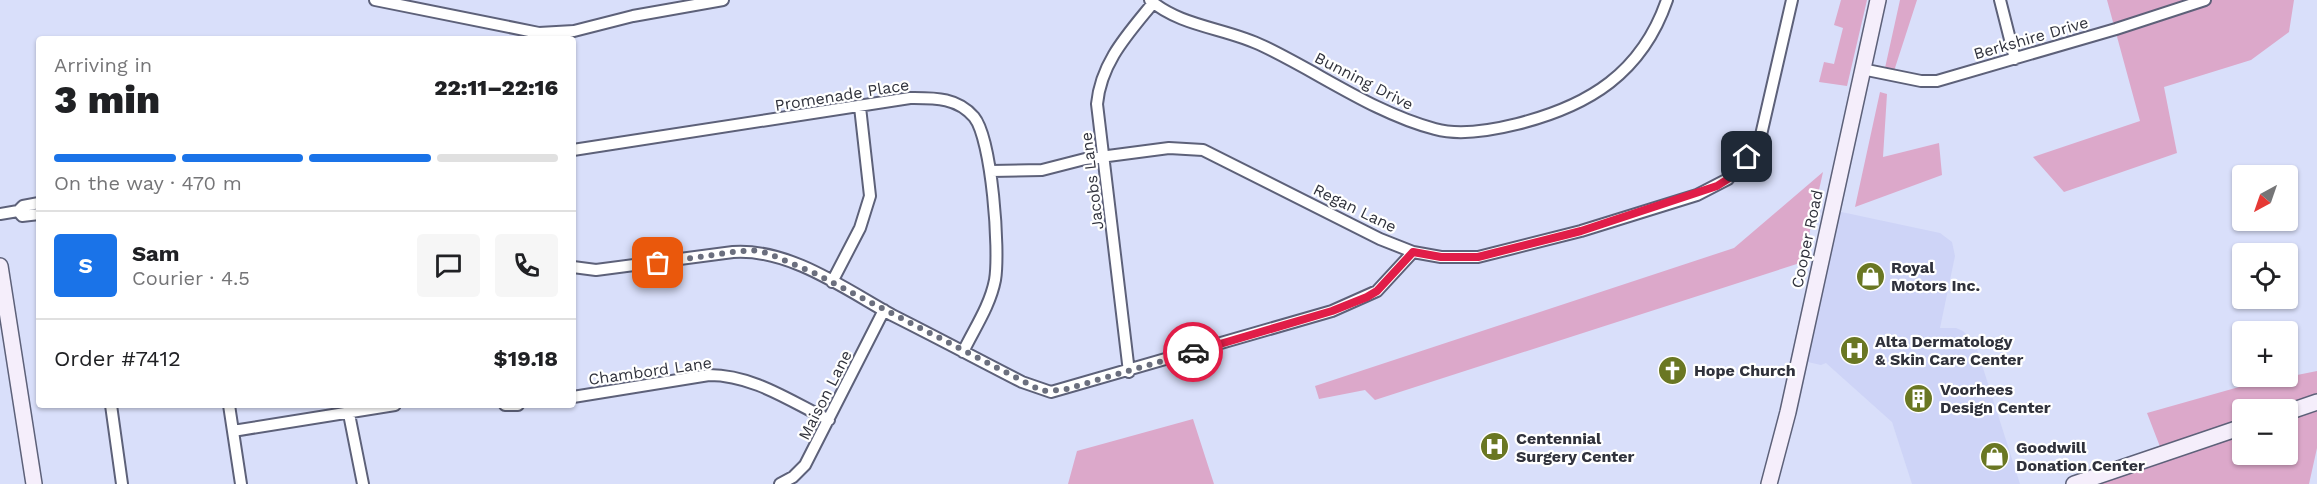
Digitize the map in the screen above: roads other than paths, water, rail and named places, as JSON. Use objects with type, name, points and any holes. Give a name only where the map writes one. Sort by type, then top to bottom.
[{"type":"street","points":[[375,0],[539,33],[574,31],[633,16],[723,0]]},
{"type":"street","name":"Bunning Drive","points":[[1151,1],[1177,17],[1262,45],[1401,118],[1438,130],[1460,131],[1496,130],[1528,122],[1572,108],[1604,88],[1642,49],[1667,0]]},
{"type":"street","name":"Regan Lane","points":[[991,171],[1042,170],[1104,156],[1169,148],[1203,150],[1380,239],[1413,252],[1441,257],[1478,257],[1581,231],[1697,195],[1728,179],[1747,157],[1761,135],[1792,0]]},
{"type":"street","name":"Cooper Road","points":[[1769,484],[1788,412],[1878,0]]},
{"type":"street","points":[[2000,0],[2015,58]]},
{"type":"street","name":"Berkshire Drive","points":[[1862,69],[1921,81],[1937,81],[2205,0]]},
{"type":"street","name":"Jacobs Lane","points":[[1129,372],[1097,104],[1099,84],[1114,53],[1151,1]]},
{"type":"street","name":"Promenade Place","points":[[576,150],[910,98],[949,100],[972,116],[980,126],[991,171],[995,281],[983,313],[963,352]]},
{"type":"street","points":[[832,282],[860,228],[870,196],[860,107]]},
{"type":"street","points":[[0,214],[18,211],[23,206],[36,204]]},
{"type":"street","points":[[18,211],[22,216],[36,214]]},
{"type":"street","points":[[576,267],[596,270],[752,250],[767,253],[832,282],[1022,382],[1051,392],[1129,372],[1332,311],[1367,297],[1383,285],[1413,252]]},
{"type":"street","points":[[0,266],[34,484]]},
{"type":"street","name":"Maison Lane","points":[[780,484],[793,477],[805,465],[884,310]]},
{"type":"street","name":"Chambord Lane","points":[[576,397],[709,375],[729,375],[749,380],[829,420]]},
{"type":"street","points":[[2298,409],[2317,402]]},
{"type":"street","points":[[111,408],[122,484]]},
{"type":"street","points":[[229,408],[241,484]]},
{"type":"street","points":[[233,431],[380,408]]},
{"type":"street","points":[[349,414],[363,484]]},
{"type":"street","points":[[2074,484],[2232,430]]},
{"type":"place","name":"Royal Motors Inc.","points":[[1870,276]]},
{"type":"place","name":"Alta Dermatology & Skin Care Center","points":[[1854,350]]},
{"type":"place","name":"Hope Church","points":[[1673,370]]},
{"type":"place","name":"Voorhees Design Center","points":[[1919,398]]},
{"type":"place","name":"Centennial Surgery Center","points":[[1495,447]]},
{"type":"place","name":"Goodwill Donation Center","points":[[1995,456]]}]
